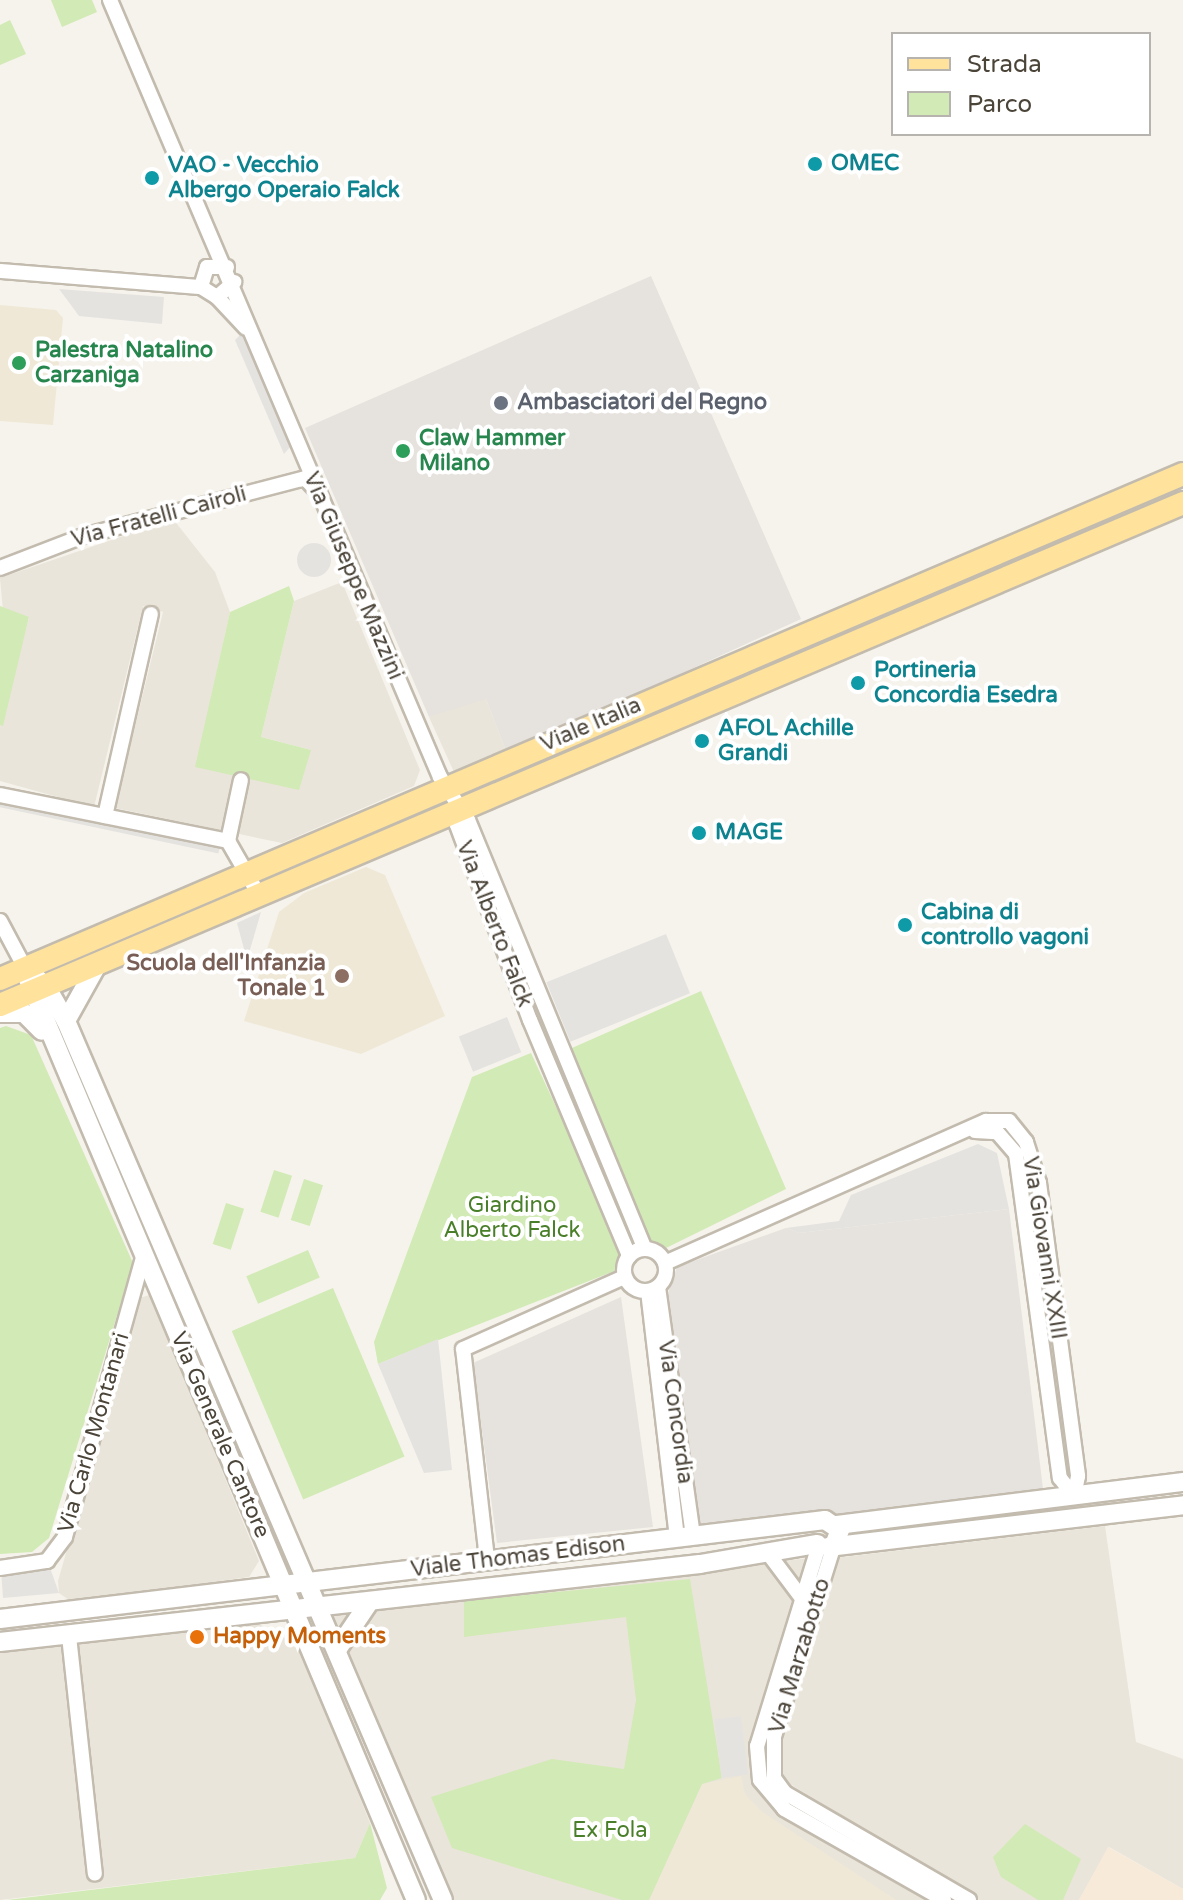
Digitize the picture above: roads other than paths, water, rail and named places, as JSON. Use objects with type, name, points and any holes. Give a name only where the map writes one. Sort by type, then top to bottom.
[{"type":"main road","name":"Viale Italia","points":[[0,1005],[100,962],[444,788],[1183,474]]},
{"type":"main road","name":"Viale Italia","points":[[0,979],[459,811],[1183,503]]},
{"type":"street","name":"Via Giuseppe Mazzini","points":[[113,6],[208,232],[219,266],[234,282],[253,339],[315,490],[444,788],[459,811]]},
{"type":"street","points":[[0,271],[201,287],[219,266]]},
{"type":"street","points":[[217,297],[234,282]]},
{"type":"street","name":"Via Giuseppe Mazzini","points":[[201,287],[217,297],[253,339]]},
{"type":"street","name":"Via Fratelli Cairoli","points":[[0,568],[19,557],[305,478],[315,490]]},
{"type":"street","points":[[0,555],[19,557]]},
{"type":"street","points":[[105,816],[151,614]]},
{"type":"street","points":[[241,780],[228,841],[255,885]]},
{"type":"street","points":[[0,795],[228,841]]},
{"type":"street","name":"Via Alberto Falck","points":[[459,811],[645,1249]]},
{"type":"street","name":"Via Alberto Falck","points":[[459,811],[457,825],[530,1020],[629,1256]]},
{"type":"street","name":"Via Generale Cantore","points":[[0,921],[38,988],[66,1021],[443,1900]]},
{"type":"street","points":[[66,1021],[100,962]]},
{"type":"street","name":"Via Generale Cantore","points":[[38,988],[58,1052],[416,1900]]},
{"type":"street","points":[[0,1013],[31,1016],[58,1052]]},
{"type":"street","points":[[487,1559],[463,1349],[624,1277],[653,1289],[665,1263],[975,1131],[997,1132],[1016,1154],[1060,1478],[1074,1496],[1076,1516]]},
{"type":"street","points":[[624,1277],[629,1256],[645,1249],[665,1263]]},
{"type":"street","name":"Via Carlo Montanari","points":[[0,1568],[47,1561],[65,1537],[144,1254]]},
{"type":"street","name":"Via Concordia","points":[[653,1289],[685,1538]]},
{"type":"street","points":[[823,1545],[837,1525],[1183,1482]]},
{"type":"street","name":"Viale Thomas Edison","points":[[0,1642],[1183,1505]]},
{"type":"street","points":[[817,1523],[823,1545]]},
{"type":"street","name":"Viale Thomas Edison","points":[[0,1619],[487,1559],[817,1523],[837,1525]]},
{"type":"street","name":"Via Marzabotto","points":[[823,1545],[757,1746],[760,1780],[784,1809],[944,1900]]},
{"type":"street","name":"Via Marzabotto","points":[[823,1545],[774,1737],[774,1778],[785,1793],[969,1900]]},
{"type":"street","name":"Via Marzabotto","points":[[768,1553],[804,1601]]},
{"type":"street","points":[[220,1592],[222,1618]]},
{"type":"street","points":[[337,1650],[370,1601]]},
{"type":"street","points":[[69,1636],[95,1874]]},
{"type":"place","name":"OMEC","points":[[815,164]]},
{"type":"place","name":"VAO - Vecchio Albergo Operaio Falck","points":[[152,178]]},
{"type":"place","name":"Palestra Natalino Carzaniga","points":[[19,363]]},
{"type":"place","name":"Ambasciatori del Regno","points":[[501,403]]},
{"type":"place","name":"Claw Hammer Milano","points":[[403,451]]},
{"type":"place","name":"Portineria Concordia Esedra","points":[[858,683]]},
{"type":"place","name":"AFOL Achille Grandi","points":[[702,741]]},
{"type":"place","name":"MAGE","points":[[699,833]]},
{"type":"place","name":"Cabina di controllo vagoni","points":[[905,925]]},
{"type":"place","name":"Scuola dell'Infanzia Tonale 1","points":[[342,976]]},
{"type":"place","name":"Happy Moments","points":[[197,1637]]},
{"type":"park label","name":"Giardino Alberto Falck","points":[[512,1218]]},
{"type":"park label","name":"Ex Fola","points":[[610,1831]]}]
